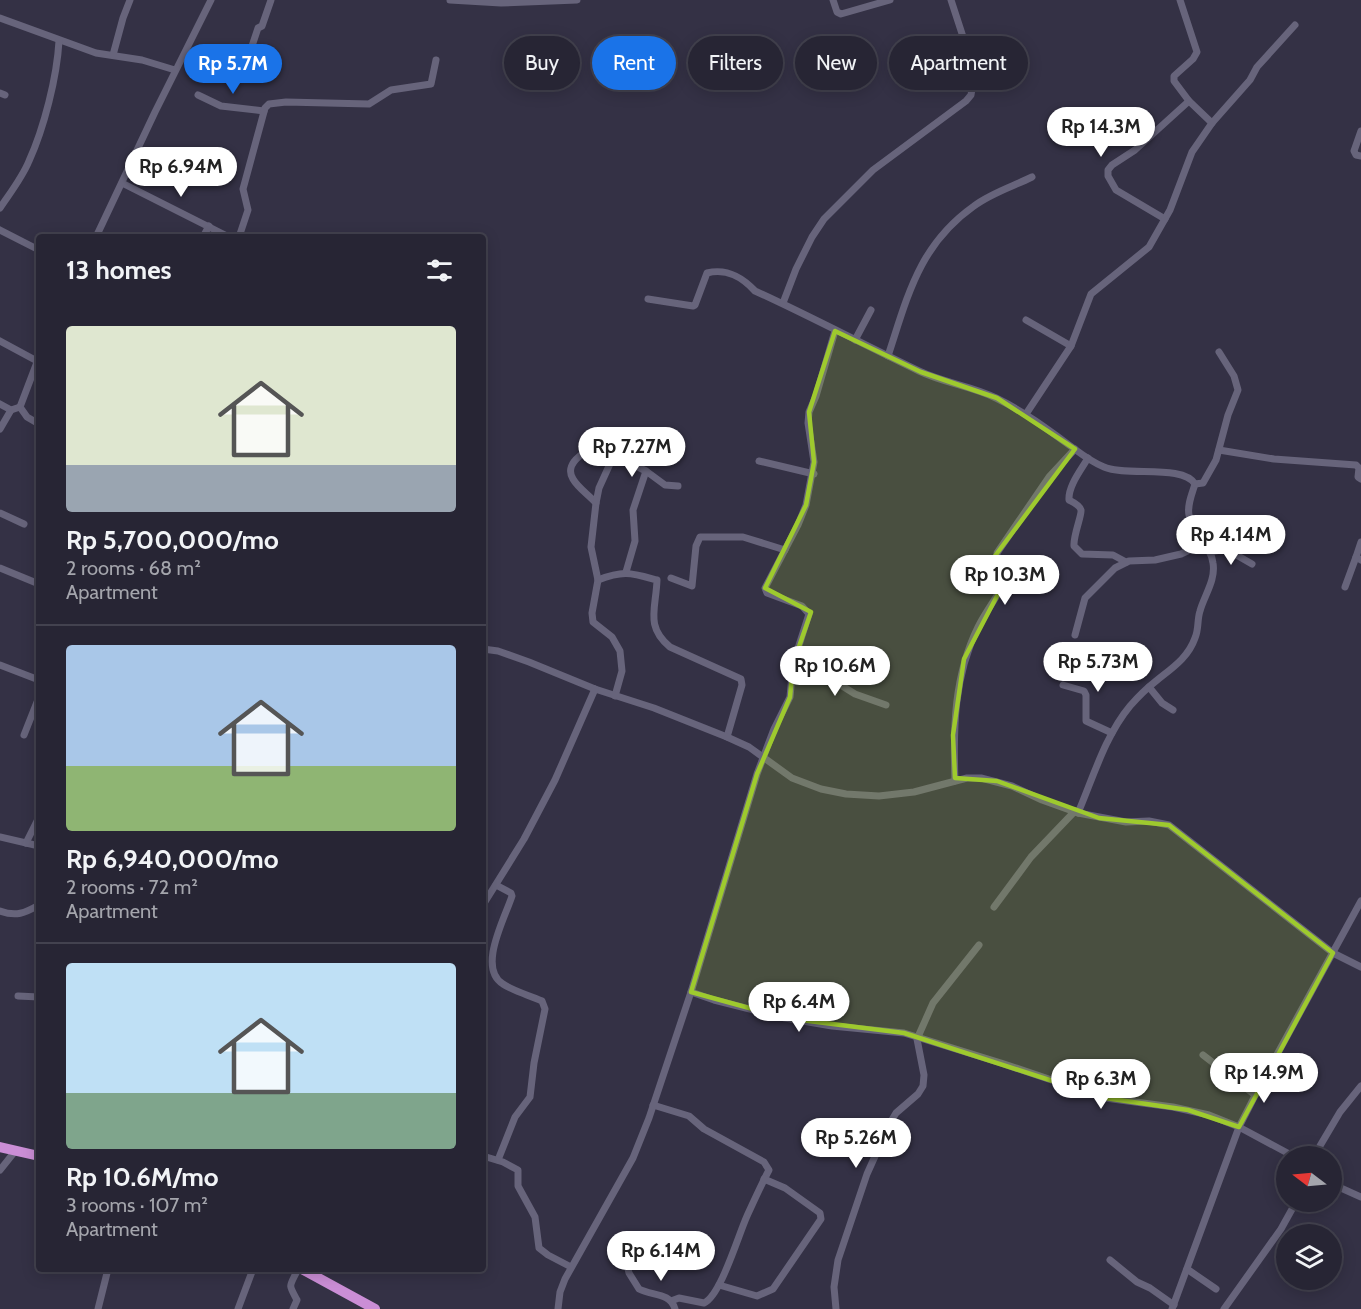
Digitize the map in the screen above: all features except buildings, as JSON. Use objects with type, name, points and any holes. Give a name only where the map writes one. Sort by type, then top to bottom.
[{"type":"highway","points":[[0,1147],[36,1155]]},
{"type":"highway","points":[[306,1272],[375,1309]]},
{"type":"street","points":[[113,55],[130,0]]},
{"type":"street","points":[[97,234],[175,70],[211,0]]},
{"type":"street","points":[[239,71],[251,49],[258,28],[262,26],[271,0]]},
{"type":"street","points":[[450,0],[501,3],[578,0]]},
{"type":"street","points":[[833,0],[837,12],[841,14],[890,0]]},
{"type":"street","points":[[783,303],[800,261],[824,219],[873,170],[971,95],[967,49],[952,0]]},
{"type":"street","points":[[1180,0],[1197,52],[1193,59],[1174,76],[1174,81],[1189,101],[1212,123]]},
{"type":"street","points":[[0,27],[1,18],[96,53],[156,64],[175,70]]},
{"type":"street","points":[[1026,414],[1071,346],[1091,294],[1149,248],[1184,178],[1192,152],[1257,67],[1295,25]]},
{"type":"street","points":[[0,208],[30,161],[58,63],[59,41]]},
{"type":"street","points":[[240,234],[248,210],[243,189],[264,111],[269,104],[286,102],[369,104],[391,90],[431,84],[436,60]]},
{"type":"street","points":[[198,95],[221,106],[264,111]]},
{"type":"street","points":[[1165,219],[1116,190],[1108,176],[1108,170],[1135,150],[1189,101]]},
{"type":"street","points":[[1361,130],[1354,151],[1361,156]]},
{"type":"street","points":[[888,356],[911,287],[928,251],[975,205],[1032,177]]},
{"type":"street","points":[[122,183],[224,234]]},
{"type":"street","points":[[205,234],[209,226]]},
{"type":"street","points":[[0,230],[36,248]]},
{"type":"street","points":[[648,299],[693,306],[705,275],[711,272],[736,275],[755,291],[835,331],[921,372],[980,390],[1026,414],[1103,467],[1114,471],[1185,475],[1195,484],[1189,505],[1189,515],[1194,529],[1210,552],[1214,571],[1200,612],[1196,636],[1179,662],[1129,707],[1112,733],[1077,812],[1031,857],[994,907]]},
{"type":"street","points":[[855,340],[871,310]]},
{"type":"street","points":[[1026,320],[1071,346]]},
{"type":"street","points":[[558,1309],[560,1292],[571,1267],[633,1158],[691,992],[764,757],[790,697],[793,664],[809,614],[802,606],[765,591],[803,515],[814,474],[814,453],[808,423],[809,412],[835,331]]},
{"type":"street","points":[[0,341],[36,358]]},
{"type":"street","points":[[1195,484],[1203,483],[1216,460],[1238,385],[1220,352]]},
{"type":"street","points":[[20,407],[36,364]]},
{"type":"street","points":[[0,404],[11,410]]},
{"type":"street","points":[[0,429],[11,410],[20,407]]},
{"type":"street","points":[[20,407],[27,417],[36,422]]},
{"type":"street","points":[[955,781],[953,735],[964,659],[978,627],[1008,575],[1007,570],[997,558],[997,553],[1049,477],[1075,448]]},
{"type":"street","points":[[596,503],[574,482],[571,476],[573,464],[580,456],[596,450],[614,455],[646,471],[665,486],[678,486]]},
{"type":"street","points":[[1220,450],[1274,459],[1356,465],[1359,468],[1358,477],[1361,479]]},
{"type":"street","points":[[614,455],[599,488],[596,503],[591,548],[598,580],[591,612],[594,622],[617,643],[620,651],[622,671],[615,696]]},
{"type":"street","points":[[1088,458],[1068,496],[1069,500],[1081,510],[1074,546],[1082,554],[1113,555],[1126,562]]},
{"type":"street","points":[[759,462],[814,474]]},
{"type":"street","points":[[626,572],[635,540],[632,514],[646,471]]},
{"type":"street","points":[[0,513],[24,524]]},
{"type":"street","points":[[671,578],[692,586],[696,546],[700,537],[743,537],[785,550]]},
{"type":"street","points":[[1345,587],[1358,558],[1361,542]]},
{"type":"street","points":[[1075,635],[1085,598],[1115,568],[1126,562],[1155,560],[1181,554],[1204,543]]},
{"type":"street","points":[[1210,552],[1226,549],[1252,564]]},
{"type":"street","points":[[0,568],[36,583]]},
{"type":"street","points":[[598,580],[626,572],[657,580],[653,627],[660,639],[670,647],[741,679],[742,685],[727,737]]},
{"type":"street","points":[[486,649],[498,651],[529,662],[595,689],[654,708],[727,737],[749,747],[792,778],[821,789],[846,794],[879,796],[914,792],[974,778],[997,781],[1077,812],[1126,822],[1149,821],[1169,825],[1333,953],[1361,967]]},
{"type":"street","points":[[0,664],[36,679]]},
{"type":"street","points":[[793,664],[831,679],[855,694],[886,705]]},
{"type":"street","points":[[1063,686],[1084,691],[1086,721],[1112,733]]},
{"type":"street","points":[[1149,687],[1162,703],[1173,710]]},
{"type":"street","points":[[486,900],[524,839],[555,780],[595,689]]},
{"type":"street","points":[[24,735],[36,705]]},
{"type":"street","points":[[26,843],[36,823]]},
{"type":"street","points":[[0,837],[36,845]]},
{"type":"street","points":[[496,885],[511,893],[512,896],[495,941],[491,959],[492,971],[502,984],[542,1001],[545,1009],[530,1097],[515,1117],[498,1160]]},
{"type":"street","points":[[1110,1260],[1173,1307],[1239,1127],[1361,901]]},
{"type":"street","points":[[0,911],[15,915],[36,907]]},
{"type":"street","points":[[836,1309],[834,1287],[838,1260],[867,1174],[896,1113],[918,1094],[923,1086],[924,1075],[917,1039],[933,1003],[979,945]]},
{"type":"street","points":[[691,992],[785,1018],[904,1034],[1106,1098],[1188,1110],[1239,1127],[1276,1147]]},
{"type":"street","points":[[18,996],[36,997]]},
{"type":"street","points":[[1203,1055],[1255,1095]]},
{"type":"street","points":[[1320,1146],[1340,1112],[1361,1086]]},
{"type":"street","points":[[653,1105],[689,1116],[704,1129],[764,1162],[769,1170],[719,1285],[705,1303],[679,1298],[671,1301]]},
{"type":"street","points":[[0,1170],[16,1150]]},
{"type":"street","points":[[486,1157],[498,1160],[518,1172],[518,1186],[535,1217],[539,1248],[548,1256],[571,1267]]},
{"type":"street","points":[[719,1285],[757,1296],[773,1289],[821,1219],[820,1213],[785,1188],[764,1179]]},
{"type":"street","points":[[1342,1188],[1361,1197]]},
{"type":"street","points":[[1224,1309],[1281,1229],[1290,1212]]},
{"type":"street","points":[[625,1256],[629,1273],[639,1289],[664,1296],[671,1301],[675,1309]]},
{"type":"street","points":[[1187,1269],[1216,1288]]},
{"type":"street","points":[[98,1309],[107,1272]]},
{"type":"street","points":[[240,1308],[252,1272]]},
{"type":"street","points":[[293,1309],[297,1300],[291,1292],[290,1285],[298,1272]]},
{"type":"highlighted area","points":[[835,331],[921,372],[997,398],[1075,449],[995,556],[1008,575],[964,659],[953,735],[955,778],[997,781],[1099,818],[1169,825],[1333,953],[1239,1127],[1188,1110],[1105,1098],[904,1033],[785,1018],[691,992],[757,774],[790,697],[793,664],[811,612],[765,588],[806,505],[814,462],[809,412]]}]
